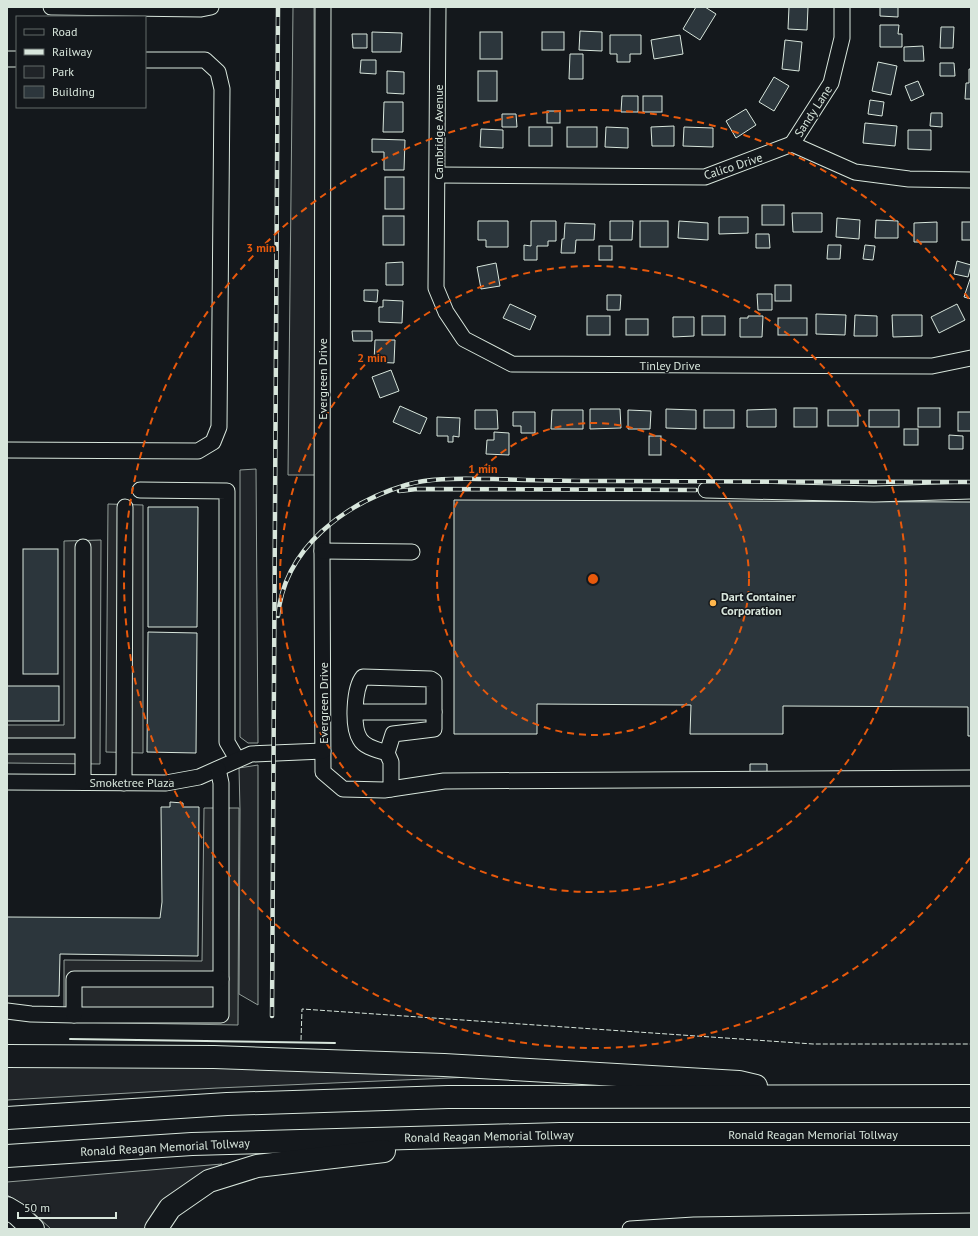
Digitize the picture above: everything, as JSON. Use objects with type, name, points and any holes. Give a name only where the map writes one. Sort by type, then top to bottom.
[{"type":"highway","points":[[7,1056],[214,1057],[444,1065],[739,1082],[800,1096]]},
{"type":"highway","points":[[7,1118],[227,1104],[448,1097],[971,1096]]},
{"type":"highway","name":"Ronald Reagan Memorial Tollway","points":[[7,1156],[192,1144],[560,1134],[971,1134]]},
{"type":"highway","points":[[156,1229],[170,1208],[209,1182],[256,1166],[380,1151],[478,1136]]},
{"type":"highway","points":[[7,1208],[17,1214],[33,1229]]},
{"type":"street","points":[[51,7],[201,9],[211,7]]},
{"type":"street","name":"Evergreen Drive","points":[[323,7],[323,772],[343,789],[391,789],[444,781],[971,778]]},
{"type":"street","name":"Cambridge Avenue","points":[[436,256],[438,175],[438,7]]},
{"type":"street","name":"Sandy Lane","points":[[792,144],[831,83],[842,38],[842,7]]},
{"type":"street","points":[[7,450],[198,452],[213,442],[219,427],[222,88],[218,72],[205,60],[146,60]]},
{"type":"street","points":[[792,144],[855,172],[909,179],[971,180]]},
{"type":"street","name":"Calico Drive","points":[[438,175],[705,177],[792,144]]},
{"type":"street","name":"Tinley Drive","points":[[436,256],[436,288],[446,312],[464,339],[512,364],[932,366],[971,358]]},
{"type":"street","points":[[140,490],[227,491],[227,742],[238,759]]},
{"type":"street","points":[[706,490],[874,494],[971,491]]},
{"type":"street","points":[[124,783],[125,507]]},
{"type":"street","points":[[83,547],[83,782]]},
{"type":"street","points":[[322,551],[412,552]]},
{"type":"street","points":[[387,753],[366,746],[360,739],[356,712],[358,682],[363,677],[430,679],[434,681],[434,730],[393,734],[387,753],[391,762],[391,789]]},
{"type":"street","points":[[356,712],[434,712]]},
{"type":"street","points":[[7,746],[82,746]]},
{"type":"street","name":"Smoketree Plaza","points":[[7,782],[182,782],[199,777],[251,754],[323,751]]},
{"type":"street","points":[[7,1011],[32,1014],[74,1015],[220,1015],[221,783],[218,769]]},
{"type":"street","points":[[74,1015],[74,979],[221,979]]},
{"type":"street","points":[[630,1229],[694,1225],[855,1226],[971,1221]]},
{"type":"green space","points":[[293,7],[314,7],[316,475],[288,475]]},
{"type":"green space","points":[[256,469],[258,743],[248,743],[240,737],[240,470]]},
{"type":"green space","points":[[258,765],[258,1005],[239,994],[239,768]]},
{"type":"green space","points":[[7,1065],[296,1069],[472,1077],[217,1088],[7,1100]]},
{"type":"green space","points":[[222,1164],[178,1192],[159,1210],[144,1229],[51,1229],[27,1207],[7,1195],[7,1182]]},
{"type":"shaded area","points":[[108,504],[143,505],[143,753],[106,752]]},
{"type":"shaded area","points":[[101,540],[100,764],[7,763],[7,725],[64,725],[64,541]]},
{"type":"shaded area","points":[[204,808],[239,808],[238,1025],[64,1022],[64,960],[202,961]]},
{"type":"building","points":[[696,7],[705,7],[716,14],[700,40],[683,29]]},
{"type":"building","points":[[789,7],[808,7],[807,30],[788,29]]},
{"type":"building","points":[[880,7],[898,7],[898,17],[880,16]]},
{"type":"building","points":[[880,25],[899,25],[898,34],[902,34],[902,47],[880,47]]},
{"type":"building","points":[[941,27],[954,27],[953,48],[940,48]]},
{"type":"building","points":[[580,31],[602,32],[602,51],[579,50]]},
{"type":"building","points":[[372,32],[402,33],[401,52],[372,52]]},
{"type":"building","points":[[480,32],[502,32],[502,59],[480,59]]},
{"type":"building","points":[[542,32],[564,32],[564,50],[542,50]]},
{"type":"building","points":[[352,34],[367,34],[367,48],[353,48]]},
{"type":"building","points":[[610,35],[641,35],[641,54],[630,54],[630,62],[617,62],[617,54],[610,54]]},
{"type":"building","points":[[680,35],[683,54],[654,59],[651,40]]},
{"type":"building","points":[[785,40],[802,42],[799,71],[782,69]]},
{"type":"building","points":[[923,46],[924,61],[904,61],[904,47]]},
{"type":"building","points":[[570,54],[583,54],[583,79],[569,79]]},
{"type":"building","points":[[361,60],[376,60],[376,74],[360,73]]},
{"type":"building","points":[[878,62],[897,66],[891,95],[872,91]]},
{"type":"building","points":[[940,63],[954,63],[955,76],[940,76]]},
{"type":"building","points":[[969,69],[971,69],[971,99],[965,99],[966,83],[969,83]]},
{"type":"building","points":[[387,71],[404,72],[404,94],[387,93]]},
{"type":"building","points":[[478,71],[497,71],[497,101],[478,101]]},
{"type":"building","points":[[774,77],[789,86],[774,111],[759,102]]},
{"type":"building","points":[[918,81],[924,95],[911,101],[905,86]]},
{"type":"building","points":[[622,96],[638,96],[638,112],[621,112]]},
{"type":"building","points":[[643,96],[662,96],[662,112],[643,112]]},
{"type":"building","points":[[870,100],[884,102],[882,116],[868,114]]},
{"type":"building","points":[[384,102],[403,102],[403,132],[383,132]]},
{"type":"building","points":[[746,109],[756,125],[736,138],[726,121]]},
{"type":"building","points":[[547,111],[560,111],[560,123],[547,123]]},
{"type":"building","points":[[931,113],[942,113],[942,127],[930,126]]},
{"type":"building","points":[[502,114],[516,114],[517,127],[502,127]]},
{"type":"building","points":[[865,123],[897,126],[895,146],[863,143]]},
{"type":"building","points":[[674,126],[674,146],[652,146],[651,127]]},
{"type":"building","points":[[529,127],[552,127],[552,146],[529,146]]},
{"type":"building","points":[[567,127],[597,127],[597,147],[567,147]]},
{"type":"building","points":[[606,127],[628,128],[628,148],[605,147]]},
{"type":"building","points":[[684,127],[713,128],[713,147],[683,146]]},
{"type":"building","points":[[481,129],[503,130],[503,148],[480,147]]},
{"type":"building","points":[[908,130],[931,130],[931,150],[908,149]]},
{"type":"building","points":[[372,139],[405,140],[404,170],[384,170],[384,152],[372,152]]},
{"type":"building","points":[[385,177],[404,177],[404,209],[385,209]]},
{"type":"building","points":[[762,205],[784,205],[784,225],[762,225]]},
{"type":"building","points":[[792,213],[822,213],[822,232],[793,232]]},
{"type":"building","points":[[383,216],[404,216],[404,245],[383,245]]},
{"type":"building","points":[[719,217],[748,217],[748,233],[719,234]]},
{"type":"building","points":[[837,218],[860,220],[859,239],[836,237]]},
{"type":"building","points":[[876,220],[898,221],[898,238],[875,238]]},
{"type":"building","points":[[478,221],[508,221],[508,247],[486,247],[486,240],[478,240]]},
{"type":"building","points":[[531,221],[556,221],[556,241],[548,241],[548,246],[537,246],[537,260],[524,260],[524,245],[531,246]]},
{"type":"building","points":[[610,221],[633,221],[632,240],[610,240]]},
{"type":"building","points":[[640,221],[668,221],[668,247],[640,247]]},
{"type":"building","points":[[679,221],[708,223],[708,240],[678,238]]},
{"type":"building","points":[[937,222],[937,242],[914,242],[914,223]]},
{"type":"building","points":[[962,222],[971,222],[971,240],[962,240]]},
{"type":"building","points":[[565,223],[595,224],[594,240],[576,240],[575,253],[561,253]]},
{"type":"building","points":[[756,234],[769,234],[770,248],[756,248]]},
{"type":"building","points":[[828,245],[841,245],[840,259],[827,259]]},
{"type":"building","points":[[865,245],[875,246],[873,260],[863,259]]},
{"type":"building","points":[[599,246],[612,246],[612,260],[599,260]]},
{"type":"building","points":[[957,261],[971,265],[968,277],[954,274]]},
{"type":"building","points":[[403,262],[403,285],[386,285],[386,263]]},
{"type":"building","points":[[496,263],[500,286],[481,289],[477,267]]},
{"type":"building","points":[[971,276],[971,299],[964,297]]},
{"type":"building","points":[[775,285],[791,285],[791,301],[775,301]]},
{"type":"building","points":[[364,290],[378,290],[377,302],[364,301]]},
{"type":"building","points":[[757,294],[772,294],[772,310],[758,310]]},
{"type":"building","points":[[607,295],[621,295],[620,310],[607,310]]},
{"type":"building","points":[[383,300],[403,301],[402,323],[379,322],[379,307],[383,307]]},
{"type":"building","points":[[510,304],[536,316],[530,330],[503,318]]},
{"type":"building","points":[[957,304],[965,320],[939,333],[931,317]]},
{"type":"building","points":[[816,314],[846,315],[845,335],[816,334]]},
{"type":"building","points":[[855,315],[877,316],[877,336],[854,336]]},
{"type":"building","points":[[892,315],[922,315],[922,336],[893,337]]},
{"type":"building","points":[[587,316],[610,316],[610,335],[587,335]]},
{"type":"building","points":[[702,316],[725,316],[725,335],[702,335]]},
{"type":"building","points":[[748,316],[763,316],[762,337],[740,337],[740,318],[748,318]]},
{"type":"building","points":[[673,317],[694,317],[694,336],[673,337]]},
{"type":"building","points":[[778,318],[807,318],[807,335],[778,335]]},
{"type":"building","points":[[626,319],[648,319],[648,335],[626,335]]},
{"type":"building","points":[[352,331],[372,331],[372,341],[353,341]]},
{"type":"building","points":[[375,340],[395,340],[394,363],[374,362]]},
{"type":"building","points":[[391,370],[399,391],[380,398],[372,377]]},
{"type":"building","points":[[400,406],[427,418],[420,434],[393,422]]},
{"type":"building","points":[[794,408],[817,408],[817,427],[794,427]]},
{"type":"building","points":[[918,408],[940,408],[940,427],[918,427]]},
{"type":"building","points":[[590,409],[620,409],[621,428],[590,429]]},
{"type":"building","points":[[666,409],[696,410],[696,429],[666,428]]},
{"type":"building","points":[[776,409],[776,427],[747,427],[747,410]]},
{"type":"building","points":[[475,410],[497,410],[498,429],[475,429]]},
{"type":"building","points":[[552,410],[583,410],[583,429],[551,429]]},
{"type":"building","points":[[628,410],[651,411],[650,429],[628,429]]},
{"type":"building","points":[[704,410],[734,410],[734,428],[704,428]]},
{"type":"building","points":[[828,410],[858,410],[858,426],[828,426]]},
{"type":"building","points":[[869,410],[899,410],[899,427],[869,427]]},
{"type":"building","points":[[513,412],[535,412],[535,433],[521,433],[521,426],[513,426]]},
{"type":"building","points":[[958,412],[971,412],[971,431],[958,431]]},
{"type":"building","points":[[437,417],[460,418],[459,437],[453,436],[453,442],[448,442],[448,436],[437,436]]},
{"type":"building","points":[[904,429],[918,429],[918,445],[904,445]]},
{"type":"building","points":[[494,432],[509,433],[509,455],[486,454],[487,440],[494,440]]},
{"type":"building","points":[[949,435],[963,436],[963,449],[949,449]]},
{"type":"building","points":[[649,436],[661,436],[661,455],[649,455]]},
{"type":"building","name":"Dart Container Corporation","points":[[454,500],[971,502],[971,736],[968,736],[968,707],[783,706],[783,734],[690,734],[691,705],[537,704],[537,734],[454,734]]},
{"type":"building","points":[[148,507],[198,507],[197,627],[148,627]]},
{"type":"building","points":[[23,549],[58,549],[58,674],[23,674]]},
{"type":"building","points":[[148,632],[197,633],[196,753],[147,752]]},
{"type":"building","points":[[7,686],[59,686],[59,721],[7,721]]},
{"type":"building","points":[[750,764],[767,764],[767,775],[750,776]]},
{"type":"building","points":[[170,802],[183,803],[183,807],[199,807],[198,956],[60,954],[59,996],[7,996],[7,917],[160,918],[162,902],[161,807],[170,807]]},
{"type":"railway","points":[[272,1016],[278,7]]},
{"type":"railway","points":[[278,616],[283,592],[292,569],[305,549],[321,532],[340,516],[361,504],[383,493],[416,482],[460,479],[744,482],[971,482]]},
{"type":"railway","points":[[399,491],[417,489],[696,490]]},
{"type":"fence","points":[[301,1040],[302,1009],[813,1044],[971,1044]]},
{"type":"wall","points":[[70,1039],[335,1043]]},
{"type":"place","name":"Dart Container Corporation","points":[[713,603]]}]
